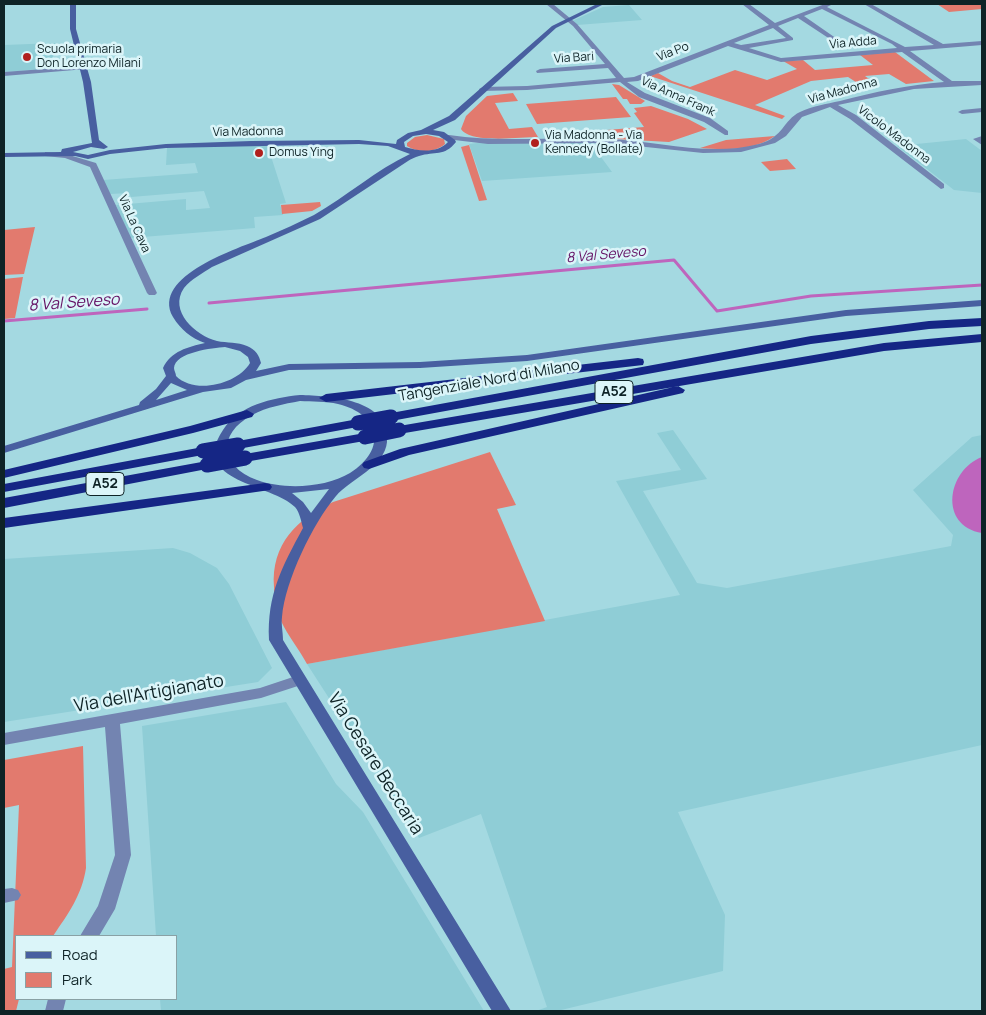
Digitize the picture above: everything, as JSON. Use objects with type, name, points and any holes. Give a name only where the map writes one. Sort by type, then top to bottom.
[{"type":"highway","name":"Tangenziale Nord di Milano","points":[[4,503],[205,458],[238,444],[811,340],[929,325],[982,322]]},
{"type":"highway","name":"Tangenziale Nord di Milano","points":[[4,488],[205,458],[245,458],[633,388],[829,356],[918,343],[982,338]]},
{"type":"highway","points":[[326,398],[360,396],[811,340]]},
{"type":"highway","points":[[369,465],[405,452],[829,356]]},
{"type":"highway","points":[[4,474],[207,426],[247,414]]},
{"type":"highway","points":[[4,523],[271,488]]},
{"type":"street","points":[[73,4],[73,29],[84,68],[98,154]]},
{"type":"street","name":"Via Anna Frank","points":[[549,4],[575,25],[623,81],[642,95],[707,120],[725,133]]},
{"type":"street","points":[[419,133],[452,118],[554,27],[601,4]]},
{"type":"street","points":[[739,48],[791,39],[745,4]]},
{"type":"street","name":"Via Po","points":[[486,87],[516,89],[635,79],[830,4]]},
{"type":"street","points":[[867,4],[941,46]]},
{"type":"street","points":[[822,7],[894,43],[949,82]]},
{"type":"street","points":[[799,16],[838,42]]},
{"type":"street","points":[[807,51],[894,43]]},
{"type":"street","name":"Via Adda","points":[[727,44],[781,60],[982,43]]},
{"type":"street","name":"Via Bari","points":[[540,71],[610,66]]},
{"type":"street","points":[[4,74],[84,68]]},
{"type":"street","name":"Via Madonna","points":[[449,140],[482,142],[607,141],[706,151],[736,150],[769,143],[782,136],[794,118],[832,105],[902,88],[949,82],[982,83]]},
{"type":"street","name":"Vicolo Madonna","points":[[832,105],[852,117],[941,186]]},
{"type":"street","points":[[962,112],[982,110]]},
{"type":"street","points":[[182,353],[184,329],[174,310],[174,301],[177,292],[194,274],[220,259],[324,213],[360,189],[388,167],[418,152],[437,152],[449,140],[452,118]]},
{"type":"street","points":[[78,150],[87,142],[92,122]]},
{"type":"street","points":[[419,133],[437,133],[449,140]]},
{"type":"street","name":"Via Madonna","points":[[359,142],[419,133]]},
{"type":"street","points":[[94,135],[103,142],[134,148]]},
{"type":"street","points":[[388,167],[402,147],[400,142],[408,135]]},
{"type":"street","points":[[982,138],[977,139],[982,143]]},
{"type":"street","name":"Via Madonna","points":[[134,148],[251,143],[359,142],[402,147],[418,152]]},
{"type":"street","points":[[42,154],[66,156],[98,154],[134,148]]},
{"type":"street","points":[[78,150],[98,154]]},
{"type":"street","points":[[4,155],[42,154],[78,150],[98,154]]},
{"type":"street","name":"Via La Cava","points":[[98,154],[152,293]]},
{"type":"street","points":[[4,450],[138,408],[204,389],[228,386],[246,377],[289,367],[420,365],[527,358],[642,343],[846,312],[982,303]]},
{"type":"street","points":[[184,329],[216,344]]},
{"type":"street","points":[[204,389],[183,386],[169,373],[170,365],[182,353],[201,346],[216,344],[240,347],[254,357],[289,367]]},
{"type":"street","points":[[246,377],[255,365],[254,357]]},
{"type":"street","points":[[138,408],[156,395],[171,376]]},
{"type":"street","points":[[271,488],[316,488],[351,477],[375,459],[382,445],[383,438],[379,425],[362,409],[344,402],[326,398],[300,398],[263,406],[237,420],[225,435],[222,443],[223,459],[234,473],[243,479],[271,488],[301,506],[306,513],[309,528]]},
{"type":"street","name":"Via Cesare Beccaria","points":[[351,477],[333,492],[318,511],[285,575],[274,617],[276,640],[502,1011]]},
{"type":"street","name":"Via dell'Artigianato","points":[[4,739],[261,693],[299,680]]},
{"type":"street","points":[[89,935],[106,909],[123,856],[112,719]]},
{"type":"shaded area","points":[[629,5],[642,20],[577,25],[572,21],[603,7]]},
{"type":"shaded area","points":[[56,43],[51,66],[43,69],[4,72],[4,45]]},
{"type":"shaded area","points":[[966,139],[982,151],[982,193],[954,190],[897,146]]},
{"type":"shaded area","points":[[485,142],[590,142],[612,172],[482,181],[469,144]]},
{"type":"shaded area","points":[[267,144],[286,203],[280,204],[283,215],[254,217],[255,228],[130,238],[116,205],[186,199],[186,210],[210,208],[204,191],[131,197],[129,193],[110,194],[103,180],[198,173],[195,163],[166,165],[167,148]]},
{"type":"shaded area","points":[[673,430],[707,479],[643,491],[697,583],[727,588],[951,546],[953,535],[913,490],[972,437],[982,435],[982,745],[678,812],[725,915],[723,971],[557,1011],[536,1011],[547,1007],[481,814],[419,838],[307,664],[680,595],[616,481],[681,470],[657,433]]},
{"type":"shaded area","points":[[982,457],[982,533],[968,528],[959,520],[953,509],[952,497],[961,473],[970,464]]},
{"type":"shaded area","points":[[173,548],[190,553],[217,568],[229,584],[272,668],[258,682],[4,722],[4,559]]},
{"type":"shaded area","points":[[286,702],[336,784],[363,812],[484,1011],[161,1011],[160,1000],[178,1000],[178,935],[156,935],[142,726]]},
{"type":"green space","points":[[937,4],[982,4],[982,9],[949,12]]},
{"type":"green space","points":[[895,52],[934,81],[906,84],[889,74],[865,76],[873,82],[859,84],[848,77],[811,81],[755,105],[785,116],[782,119],[650,76],[658,73],[672,81],[690,87],[735,70],[767,80],[797,69],[783,61],[803,60],[815,70],[873,65],[860,55]]},
{"type":"green space","points":[[612,84],[619,85],[645,101],[641,104],[630,104],[627,99],[623,99]]},
{"type":"green space","points":[[513,93],[518,101],[495,103],[509,129],[532,127],[538,137],[475,137],[466,134],[461,129],[466,116],[487,96]]},
{"type":"green space","points":[[616,97],[631,117],[537,124],[526,104]]},
{"type":"green space","points":[[651,106],[688,119],[707,129],[669,142],[544,135],[644,127],[634,113],[637,112],[634,108]]},
{"type":"green space","points":[[427,135],[444,139],[445,144],[436,149],[426,151],[416,150],[407,146],[407,143],[415,137]]},
{"type":"green space","points":[[775,136],[767,141],[748,147],[729,149],[700,148],[726,140]]},
{"type":"green space","points":[[469,145],[487,200],[479,201],[461,147]]},
{"type":"green space","points":[[787,159],[796,169],[770,171],[761,162]]},
{"type":"green space","points":[[320,202],[321,206],[312,211],[282,214],[281,205]]},
{"type":"green space","points":[[35,227],[24,274],[4,275],[4,230]]},
{"type":"green space","points":[[23,277],[15,318],[4,319],[4,279]]},
{"type":"green space","points":[[490,452],[516,505],[497,509],[545,621],[307,664],[281,621],[275,600],[274,572],[277,558],[289,535],[308,516],[333,502]]},
{"type":"green space","points":[[83,746],[86,868],[84,878],[74,904],[54,935],[15,935],[15,1000],[19,1000],[16,1011],[4,1011],[4,969],[12,967],[19,805],[4,808],[4,760]]},
{"type":"waterway","name":"8 Val Seveso","points":[[209,303],[674,260],[717,311],[811,296],[982,285]]},
{"type":"waterway","name":"8 Val Seveso","points":[[4,321],[147,309]]},
{"type":"place","name":"Scuola primaria Don Lorenzo Milani","points":[[27,57]]},
{"type":"place","name":"Via Madonna - Via Kennedy (Bollate)","points":[[535,143]]},
{"type":"place","name":"Domus Ying","points":[[259,153]]}]
